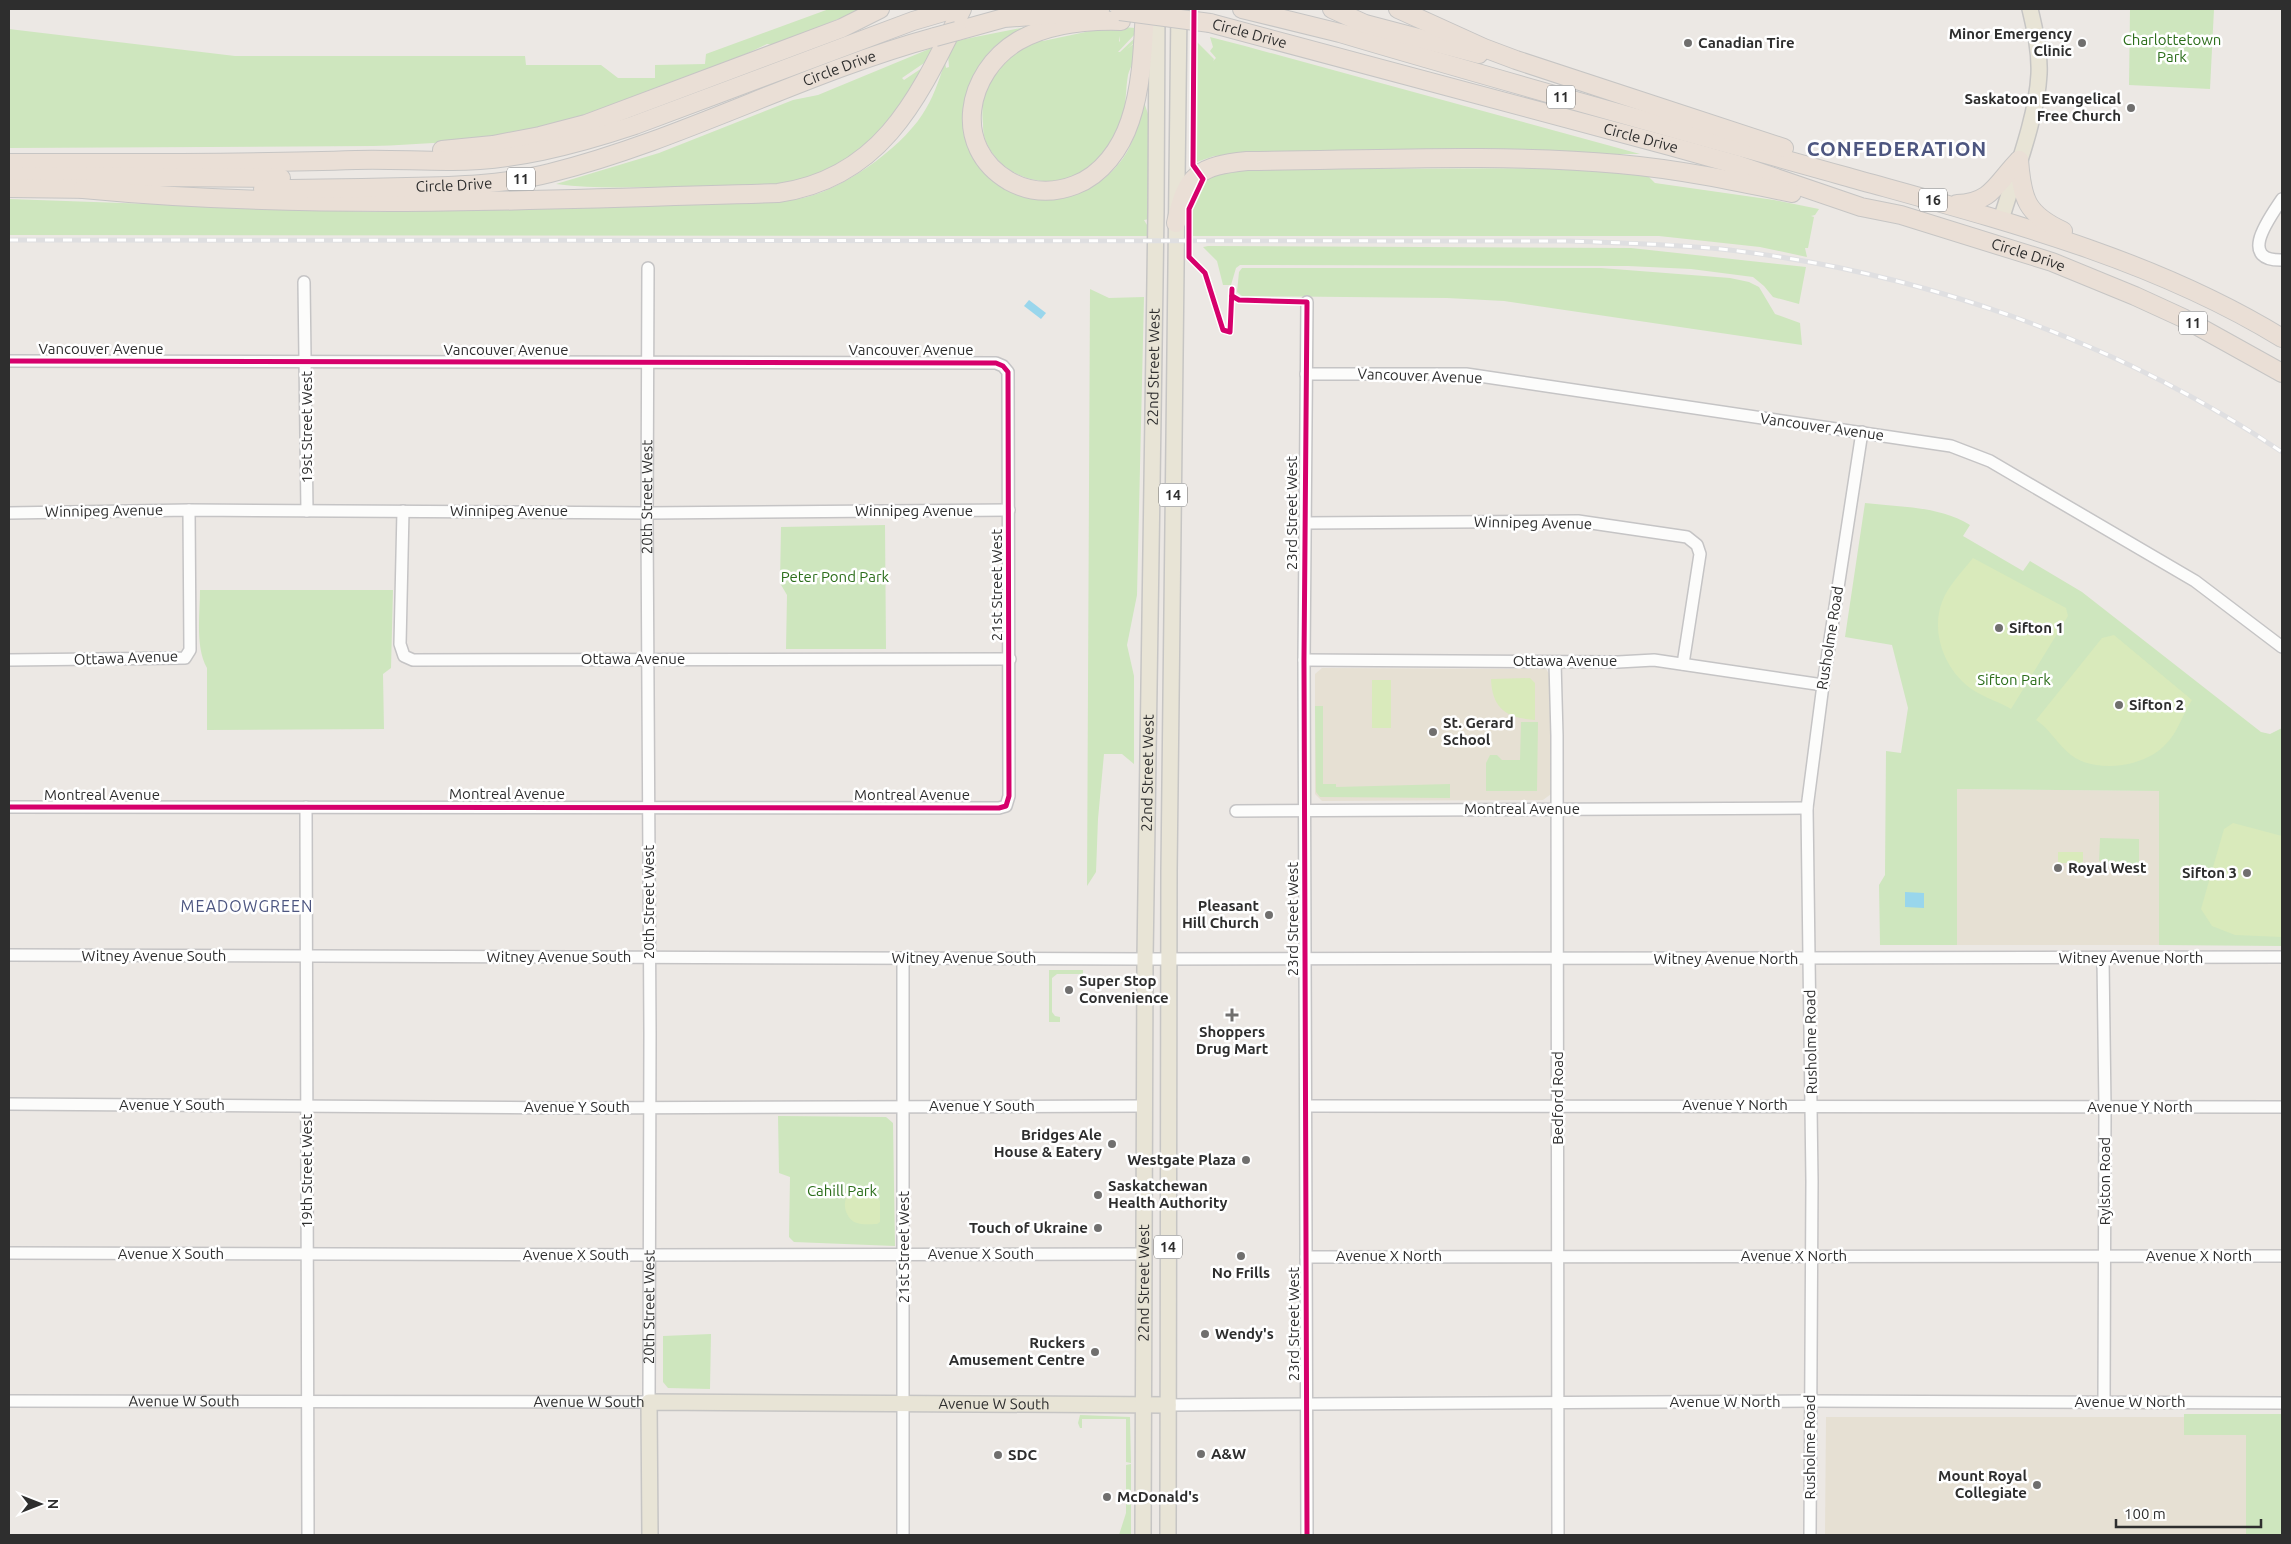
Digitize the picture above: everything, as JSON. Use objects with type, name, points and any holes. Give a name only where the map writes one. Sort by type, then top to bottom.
[{"type":"highway","points":[[400,159],[422,152],[493,145],[540,136],[586,124],[824,35],[854,23],[880,9]]},
{"type":"highway","points":[[1120,16],[1046,29],[1013,44],[991,64],[975,94],[972,122],[973,132],[982,155],[999,175],[1024,188],[1052,192],[1086,180],[1102,167],[1118,147],[1133,112],[1140,73],[1145,9]]},
{"type":"highway","name":"Circle Drive","points":[[1242,9],[1340,33],[2001,220],[2129,263],[2223,306],[2282,338]]},
{"type":"highway","points":[[1332,9],[1365,24],[1464,51],[1516,60]]},
{"type":"highway","points":[[1398,9],[1484,48],[1516,60],[1795,152],[1865,182]]},
{"type":"highway","points":[[83,189],[165,197],[331,202],[473,202],[778,193],[797,190],[828,180],[856,164],[873,152],[890,134],[907,113],[927,80],[954,10]]},
{"type":"highway","name":"Circle Drive","points":[[11,166],[400,159],[447,161],[478,160],[542,151],[589,140],[670,113],[913,21],[954,10]]},
{"type":"highway","name":"Circle Drive","points":[[9,188],[450,186],[499,183],[529,178],[652,142],[806,80],[906,45],[1004,18],[1080,11],[1210,23],[1738,165],[1861,207],[1901,216],[2011,248],[2100,281],[2183,318],[2282,373]]},
{"type":"highway","points":[[1176,223],[1181,199],[1199,173],[1217,165],[1247,161],[1472,159],[1603,163],[1690,174],[1861,207]]},
{"type":"highway","points":[[2019,160],[2022,192],[2032,210],[2050,224],[2129,263]]},
{"type":"highway","name":"16","points":[[1936,201],[1958,204],[1981,200],[1993,191],[2019,160]]},
{"type":"highway","points":[[1738,165],[1759,166],[1981,227],[1996,224],[2001,220],[2009,230],[2029,244],[2100,281]]},
{"type":"highway","points":[[11,166],[309,178],[450,186]]},
{"type":"main road","name":"22nd Street West","points":[[1143,1535],[1146,959],[1157,9]]},
{"type":"main road","name":"22nd Street West","points":[[1168,1535],[1169,959],[1179,9]]},
{"type":"main road","points":[[2001,220],[2036,100],[2038,49],[2030,9]]},
{"type":"main road","name":"Avenue W South","points":[[649,1402],[1168,1405]]},
{"type":"main road","name":"20th Street West","points":[[649,1402],[650,1535]]},
{"type":"street","points":[[2282,199],[2260,234],[2258,242],[2264,256],[2282,260]]},
{"type":"street","name":"20th Street West","points":[[648,268],[649,1402]]},
{"type":"street","name":"19st Street West","points":[[304,282],[307,511]]},
{"type":"street","name":"23rd Street West","points":[[1306,302],[1304,660],[1307,1535]]},
{"type":"street","name":"Vancouver Avenue","points":[[9,361],[996,363],[1004,366]]},
{"type":"street","name":"21st Street West","points":[[1004,366],[1008,372],[1010,659],[1009,796],[1006,806]]},
{"type":"street","name":"Vancouver Avenue","points":[[1306,374],[1466,374],[1951,446],[1990,461],[2195,581],[2282,647]]},
{"type":"street","name":"Rusholme Road","points":[[1810,1535],[1812,1106],[1807,808],[1823,685],[1862,432]]},
{"type":"street","name":"Winnipeg Avenue","points":[[9,513],[189,510],[647,513],[1009,510]]},
{"type":"street","name":"Ottawa Avenue","points":[[9,660],[184,658],[190,650],[189,510]]},
{"type":"street","name":"Ottawa Avenue","points":[[403,511],[400,644],[404,656],[413,660],[1010,659]]},
{"type":"street","name":"Winnipeg Avenue","points":[[1305,523],[1578,521],[1687,537],[1696,545],[1700,554],[1683,664]]},
{"type":"street","name":"Ottawa Avenue","points":[[1304,660],[1555,662],[1654,660],[1823,685]]},
{"type":"street","name":"Bedford Road","points":[[1555,662],[1558,1535]]},
{"type":"street","name":"19th Street West","points":[[306,806],[308,1535]]},
{"type":"street","name":"Montreal Avenue","points":[[9,807],[999,808],[1006,806]]},
{"type":"street","name":"Montreal Avenue","points":[[1236,811],[1807,808]]},
{"type":"street","name":"Witney Avenue South","points":[[9,956],[306,956],[572,959],[649,957],[1169,959]]},
{"type":"street","name":"Witney Avenue North","points":[[1169,959],[2103,959],[2282,957]]},
{"type":"street","name":"21st Street West","points":[[903,958],[903,1535]]},
{"type":"street","name":"Rylston Road","points":[[2103,959],[2105,1108],[2104,1402]]},
{"type":"street","name":"Avenue Y South","points":[[9,1104],[571,1108],[650,1106],[1145,1106]]},
{"type":"street","name":"Avenue Y North","points":[[1307,1106],[2282,1107]]},
{"type":"street","name":"Avenue X South","points":[[9,1253],[307,1255],[1144,1254]]},
{"type":"street","name":"Avenue X North","points":[[1306,1256],[2282,1256]]},
{"type":"street","name":"Avenue W South","points":[[9,1401],[649,1402]]},
{"type":"street","name":"Avenue W North","points":[[1168,1405],[1811,1401],[2282,1402]]},
{"type":"shaded area","name":"St. Gerard School","points":[[1322,668],[1546,669],[1551,677],[1551,794],[1543,800],[1322,801],[1315,794],[1315,674]]},
{"type":"shaded area","name":"Royal West","points":[[1957,789],[2159,791],[2159,945],[1957,945]]},
{"type":"shaded area","name":"Mount Royal Collegiate","points":[[1826,1417],[2185,1417],[2248,1434],[2248,1535],[1825,1535]]},
{"type":"green space","points":[[829,9],[863,9],[774,45],[767,44],[707,71],[615,105],[502,135],[447,142],[373,146],[9,148],[9,29],[235,56],[525,56],[526,65],[601,65],[618,78],[655,78],[655,65],[705,64],[706,54]]},
{"type":"green space","name":"Charlottetown Park","points":[[2130,9],[2214,9],[2210,89],[2129,85]]},
{"type":"green space","points":[[1026,27],[994,47],[984,58],[976,72],[971,86],[965,122],[972,153],[989,177],[1014,192],[1043,199],[1074,195],[1103,180],[1127,152],[1135,134],[1144,102],[1148,114],[1149,219],[1144,220],[1147,225],[1148,236],[9,235],[9,199],[376,212],[798,199],[814,195],[850,179],[899,142],[926,109],[945,62],[946,68],[949,67],[948,55],[955,41]]},
{"type":"green space","points":[[1121,27],[1136,28],[1136,33],[1118,52],[1137,36],[1136,41],[1127,49],[1136,42],[1133,63],[1128,75],[1125,106],[1120,124],[1105,152],[1098,160],[1085,171],[1071,178],[1040,181],[1024,177],[1010,170],[998,160],[985,138],[983,109],[989,83],[1005,62],[1027,45],[1040,39],[1043,41],[1095,30],[1120,28],[1120,30]]},
{"type":"green space","points":[[1210,37],[1640,154],[1248,154],[1214,156],[1194,163],[1196,46],[1198,48],[1196,41],[1214,59],[1213,61],[1216,58],[1210,51],[1213,47]]},
{"type":"green space","points":[[934,47],[927,61],[902,78],[904,80],[925,66],[903,100],[875,136],[857,153],[836,166],[814,176],[790,182],[740,187],[584,187],[556,184],[659,153],[793,100],[818,95]]},
{"type":"green space","points":[[1576,168],[1648,176],[1655,183],[1774,200],[1819,209],[1815,215],[1811,216],[1814,217],[1808,248],[1805,248],[1807,257],[1760,247],[1659,236],[1190,236],[1193,205],[1199,191],[1209,179],[1207,175],[1251,169]]},
{"type":"green space","points":[[1203,247],[1631,248],[1806,267],[1799,304],[1773,297],[1753,277],[1691,269],[1628,266],[1240,265],[1236,268],[1231,285],[1223,285],[1217,261]]},
{"type":"green space","points":[[1242,268],[1601,268],[1730,278],[1749,282],[1759,287],[1775,314],[1800,323],[1802,345],[1504,301],[1447,298],[1242,296],[1237,292],[1239,272]]},
{"type":"green space","points":[[1090,289],[1109,298],[1144,297],[1137,595],[1127,645],[1134,676],[1134,764],[1122,754],[1104,754],[1098,819],[1096,872],[1087,886]]},
{"type":"green space","name":"Sifton Park","points":[[1865,503],[1933,511],[1946,514],[1970,525],[1963,536],[2023,571],[2030,561],[2082,592],[2261,732],[2270,734],[2282,728],[2282,946],[2159,945],[2159,791],[1957,789],[1957,945],[1880,945],[1879,885],[1885,875],[1886,751],[1901,753],[1908,708],[1892,645],[1845,637]]},
{"type":"green space","name":"Peter Pond Park","points":[[885,525],[886,649],[786,649],[787,595],[780,583],[781,527]]},
{"type":"green space","name":"Sifton 1","points":[[1973,558],[2066,608],[2068,616],[2011,709],[1978,693],[1963,682],[1948,663],[1939,639],[1939,614],[1942,602],[1952,585]]},
{"type":"green space","points":[[200,590],[393,590],[391,668],[383,674],[384,729],[207,730],[207,668],[203,660],[200,640]]},
{"type":"green space","name":"Sifton 2","points":[[2114,635],[2192,700],[2169,741],[2155,753],[2144,759],[2119,766],[2093,765],[2071,755],[2036,720],[2102,638]]},
{"type":"green space","points":[[1530,678],[1535,683],[1535,720],[1516,717],[1503,710],[1494,698],[1492,689],[1491,679]]},
{"type":"green space","points":[[1372,680],[1391,680],[1391,728],[1372,728]]},
{"type":"green space","points":[[1315,706],[1323,706],[1323,784],[1336,784],[1336,787],[1450,784],[1450,798],[1320,797],[1316,792]]},
{"type":"green space","points":[[1521,722],[1538,722],[1537,791],[1486,791],[1486,763],[1490,755],[1497,755],[1502,760],[1520,760]]},
{"type":"green space","name":"Sifton 3","points":[[2233,823],[2282,836],[2282,937],[2235,935],[2212,926],[2201,909],[2224,829]]},
{"type":"green space","points":[[2100,838],[2139,839],[2139,876],[2099,861]]},
{"type":"green space","points":[[2058,852],[2083,852],[2083,863],[2058,863]]},
{"type":"green space","points":[[1049,970],[1083,970],[1083,974],[1057,974],[1052,978],[1052,1012],[1055,1016],[1060,1017],[1060,1022],[1049,1022]]},
{"type":"green space","name":"Cahill Park","points":[[778,1116],[886,1117],[893,1123],[895,1246],[794,1242],[789,1237],[790,1177],[779,1173]]},
{"type":"green space","points":[[861,1188],[873,1192],[880,1201],[880,1222],[877,1224],[857,1223],[847,1214],[845,1201],[847,1196]]},
{"type":"green space","points":[[711,1334],[710,1389],[668,1388],[663,1382],[663,1336]]},
{"type":"green space","points":[[2184,1414],[2282,1414],[2282,1535],[2246,1535],[2246,1435],[2184,1435]]},
{"type":"green space","points":[[1080,1415],[1130,1417],[1131,1463],[1126,1462],[1126,1419],[1082,1419],[1082,1428],[1080,1428],[1078,1423]]},
{"type":"green space","points":[[1131,1464],[1131,1535],[1119,1535],[1126,1513],[1126,1465]]},
{"type":"water","points":[[1029,300],[1046,313],[1041,319],[1024,306]]},
{"type":"water","points":[[1905,892],[1924,893],[1924,908],[1905,907]]},
{"type":"railway","points":[[9,240],[1570,241],[1721,249],[1795,259],[1869,274],[1942,293],[2014,317],[2084,344],[2152,376],[2218,412],[2282,452]]},
{"type":"cycle path","points":[[1194,9],[1193,165],[1203,179],[1189,209],[1189,257],[1205,273],[1223,330],[1230,332],[1232,289]]},
{"type":"cycle path","points":[[1232,296],[1239,300],[1307,302],[1304,660],[1307,1535]]},
{"type":"cycle path","points":[[9,361],[996,363],[1003,366],[1008,372],[1009,796],[1006,806],[999,808],[9,807]]},
{"type":"place","name":"Canadian Tire","points":[[1688,43]]},
{"type":"place","name":"Minor Emergency Clinic","points":[[2082,43]]},
{"type":"place","name":"Saskatoon Evangelical Free Church","points":[[2131,108]]},
{"type":"place","name":"Sifton 1","points":[[1999,628]]},
{"type":"place","name":"Sifton 2","points":[[2119,705]]},
{"type":"place","name":"St. Gerard School","points":[[1433,732]]},
{"type":"place","name":"Royal West","points":[[2058,868]]},
{"type":"place","name":"Sifton 3","points":[[2247,873]]},
{"type":"place","name":"Pleasant Hill Church","points":[[1269,915]]},
{"type":"place","name":"Super Stop Convenience","points":[[1069,990]]},
{"type":"place","name":"Shoppers Drug Mart","points":[[1232,1015]]},
{"type":"place","name":"Bridges Ale House & Eatery","points":[[1112,1144]]},
{"type":"place","name":"Westgate Plaza","points":[[1246,1160]]},
{"type":"place","name":"Saskatchewan Health Authority","points":[[1098,1195]]},
{"type":"place","name":"Touch of Ukraine","points":[[1098,1228]]},
{"type":"place","name":"No Frills","points":[[1241,1256]]},
{"type":"place","name":"Wendy's","points":[[1205,1334]]},
{"type":"place","name":"Ruckers Amusement Centre","points":[[1095,1352]]},
{"type":"place","name":"A&W","points":[[1201,1454]]},
{"type":"place","name":"SDC","points":[[998,1455]]},
{"type":"place","name":"Mount Royal Collegiate","points":[[2037,1485]]},
{"type":"place","name":"McDonald's","points":[[1107,1497]]},
{"type":"district","name":"CONFEDERATION","points":[[1897,149]]},
{"type":"district","name":"MEADOWGREEN","points":[[247,906]]}]
